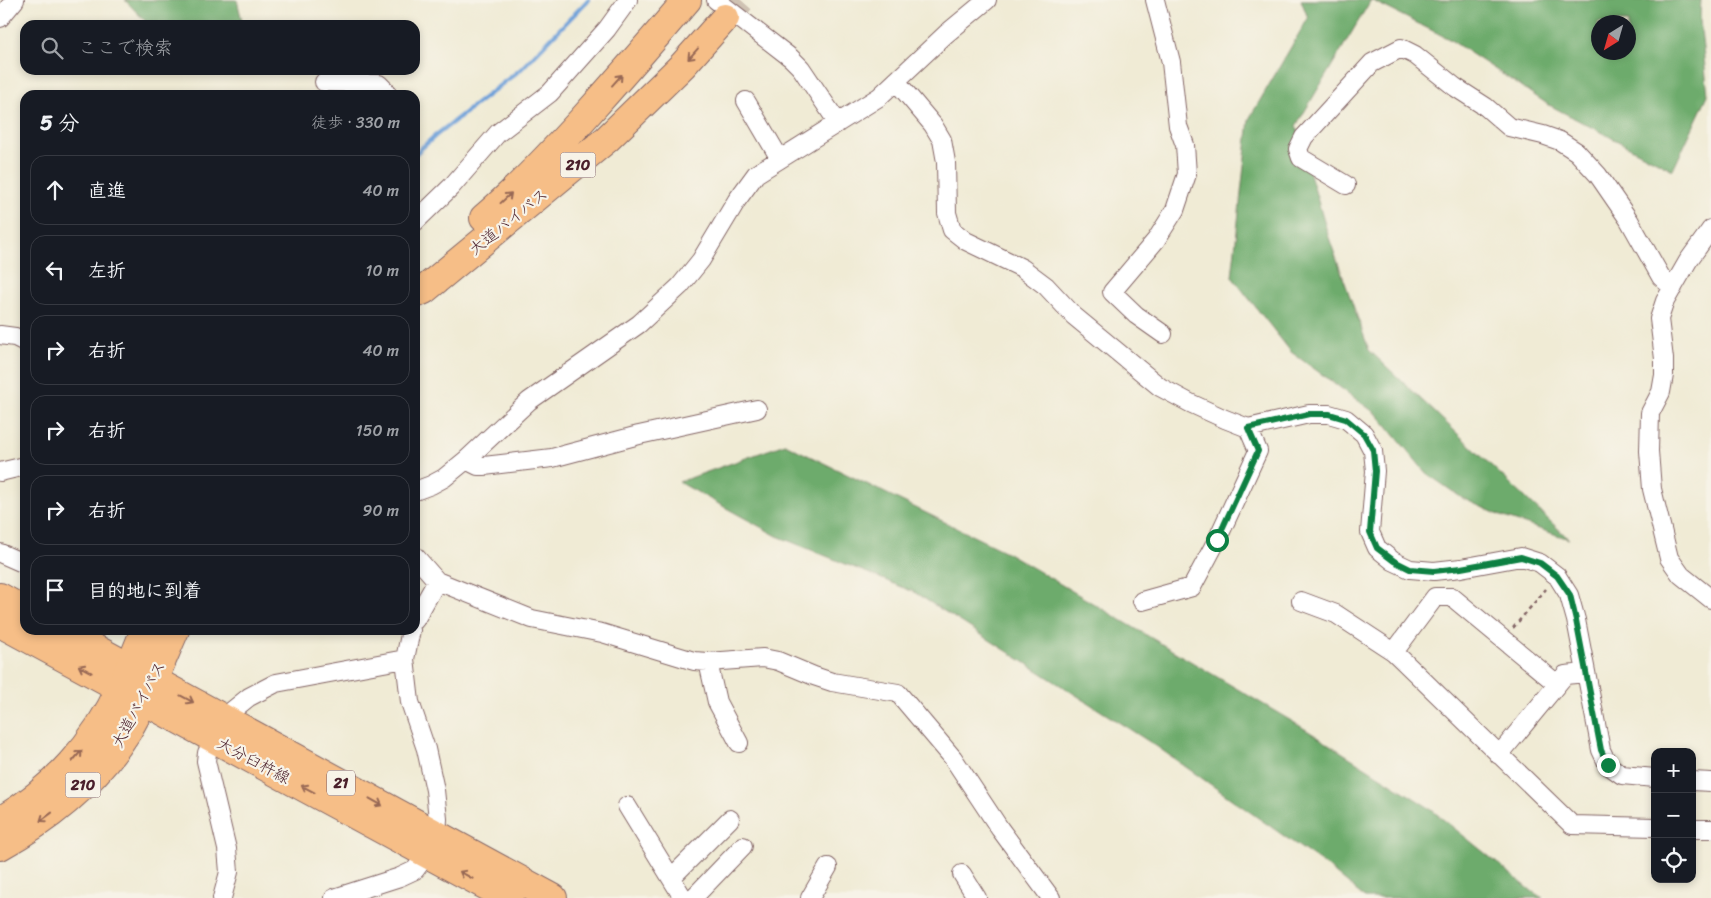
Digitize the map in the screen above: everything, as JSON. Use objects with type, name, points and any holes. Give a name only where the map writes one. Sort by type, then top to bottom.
[{"type":"main road","name":"大道バイパス","points":[[420,270],[497,208],[527,179],[639,56],[686,0]]},
{"type":"main road","name":"大道バイパス","points":[[420,292],[607,139],[682,66],[721,9]]},
{"type":"main road","points":[[0,597],[20,608]]},
{"type":"main road","name":"大分臼杵線","points":[[0,623],[20,632]]},
{"type":"main road","name":"大分臼杵線","points":[[27,635],[137,684],[432,844],[499,889],[553,898]]},
{"type":"main road","name":"大分臼杵線","points":[[68,635],[137,684]]},
{"type":"main road","name":"大道バイパス","points":[[0,846],[50,815],[90,778],[113,752],[128,729],[144,635]]},
{"type":"main road","name":"大道バイパス","points":[[0,821],[58,778],[137,684],[171,635]]},
{"type":"street","points":[[0,18],[15,0]]},
{"type":"street","points":[[420,217],[498,134],[550,93],[607,29],[628,0]]},
{"type":"street","points":[[420,489],[444,478],[530,400],[639,324],[680,286],[701,260],[756,174],[879,97],[946,34],[987,0]]},
{"type":"street","points":[[1155,0],[1171,62],[1178,126],[1185,145],[1187,174],[1176,210],[1156,240],[1112,292],[1136,315],[1163,334]]},
{"type":"street","points":[[721,9],[792,58],[801,68],[838,123]]},
{"type":"street","points":[[1346,185],[1301,158],[1298,149],[1304,137],[1372,63],[1401,48],[1415,55],[1455,87],[1486,107],[1509,127],[1560,141],[1576,152],[1598,175],[1629,220],[1660,277],[1672,288]]},
{"type":"street","points":[[896,81],[933,125],[942,140],[946,162],[947,213],[952,230],[966,241],[1022,268],[1046,286],[1074,316],[1160,387],[1190,404],[1248,428],[1309,414],[1329,414],[1346,419],[1364,434],[1373,450],[1375,471],[1370,532],[1377,548],[1394,561],[1410,569],[1434,571],[1521,557],[1540,563],[1557,576],[1570,595],[1601,750],[1608,765],[1622,775],[1651,778]]},
{"type":"street","points":[[324,82],[379,84],[385,90]]},
{"type":"street","points":[[746,102],[780,159]]},
{"type":"street","points":[[1711,229],[1672,288],[1659,318],[1664,374],[1661,392],[1650,413],[1649,451],[1652,489],[1669,558],[1681,575],[1711,599]]},
{"type":"street","points":[[0,335],[20,340]]},
{"type":"street","points":[[466,460],[478,466],[484,466],[552,458],[639,435],[757,409]]},
{"type":"street","points":[[1142,601],[1192,587],[1217,540],[1258,451],[1248,428]]},
{"type":"street","points":[[0,472],[20,467]]},
{"type":"street","points":[[0,553],[20,562]]},
{"type":"street","points":[[420,562],[437,581],[532,619],[602,633],[694,661],[708,662],[763,658],[778,661],[832,682],[898,693],[954,758],[1000,829],[1051,898]]},
{"type":"street","points":[[420,611],[437,581]]},
{"type":"street","points":[[1394,652],[1435,597],[1452,597],[1557,684]]},
{"type":"street","points":[[1301,600],[1336,614],[1394,652],[1572,825],[1651,828]]},
{"type":"street","points":[[334,898],[400,877],[415,870],[432,844],[438,820],[435,790],[426,749],[410,702],[405,659],[410,635]]},
{"type":"street","points":[[222,898],[230,872],[228,849],[206,761],[207,753],[218,728],[249,697],[276,683],[405,659]]},
{"type":"street","points":[[708,662],[717,702],[739,743]]},
{"type":"street","points":[[1498,755],[1565,674],[1586,673]]},
{"type":"street","points":[[1696,781],[1711,782]]},
{"type":"street","points":[[627,806],[682,896],[681,898]]},
{"type":"street","points":[[671,878],[730,819]]},
{"type":"street","points":[[1696,829],[1711,829]]},
{"type":"street","points":[[693,898],[744,846]]},
{"type":"street","points":[[810,898],[828,867]]},
{"type":"street","points":[[962,874],[977,898]]},
{"type":"path","points":[[1503,640],[1557,576]]},
{"type":"green space","points":[[125,0],[237,0],[242,20],[144,20]]},
{"type":"green space","points":[[1301,0],[1371,0],[1296,126],[1328,235],[1369,350],[1569,539],[1501,516],[1462,498],[1426,473],[1378,415],[1291,352],[1232,277],[1249,119],[1308,18]]},
{"type":"green space","points":[[1371,0],[1701,0],[1700,20],[1708,95],[1673,170],[1549,105],[1449,39]]},
{"type":"green space","points":[[785,444],[1008,553],[1305,729],[1428,807],[1533,892],[1543,898],[1365,898],[1328,867],[1156,746],[914,592],[777,536],[679,482]]},
{"type":"waterway","points":[[420,150],[521,69],[588,0]]},
{"type":"tunnel","points":[[725,18],[741,0]]},
{"type":"route","points":[[1217,540],[1258,451],[1248,428],[1309,414],[1329,414],[1346,419],[1364,434],[1373,450],[1375,471],[1370,532],[1377,548],[1394,561],[1410,569],[1434,571],[1521,557],[1540,563],[1557,576],[1570,595],[1601,750],[1608,765]]}]
